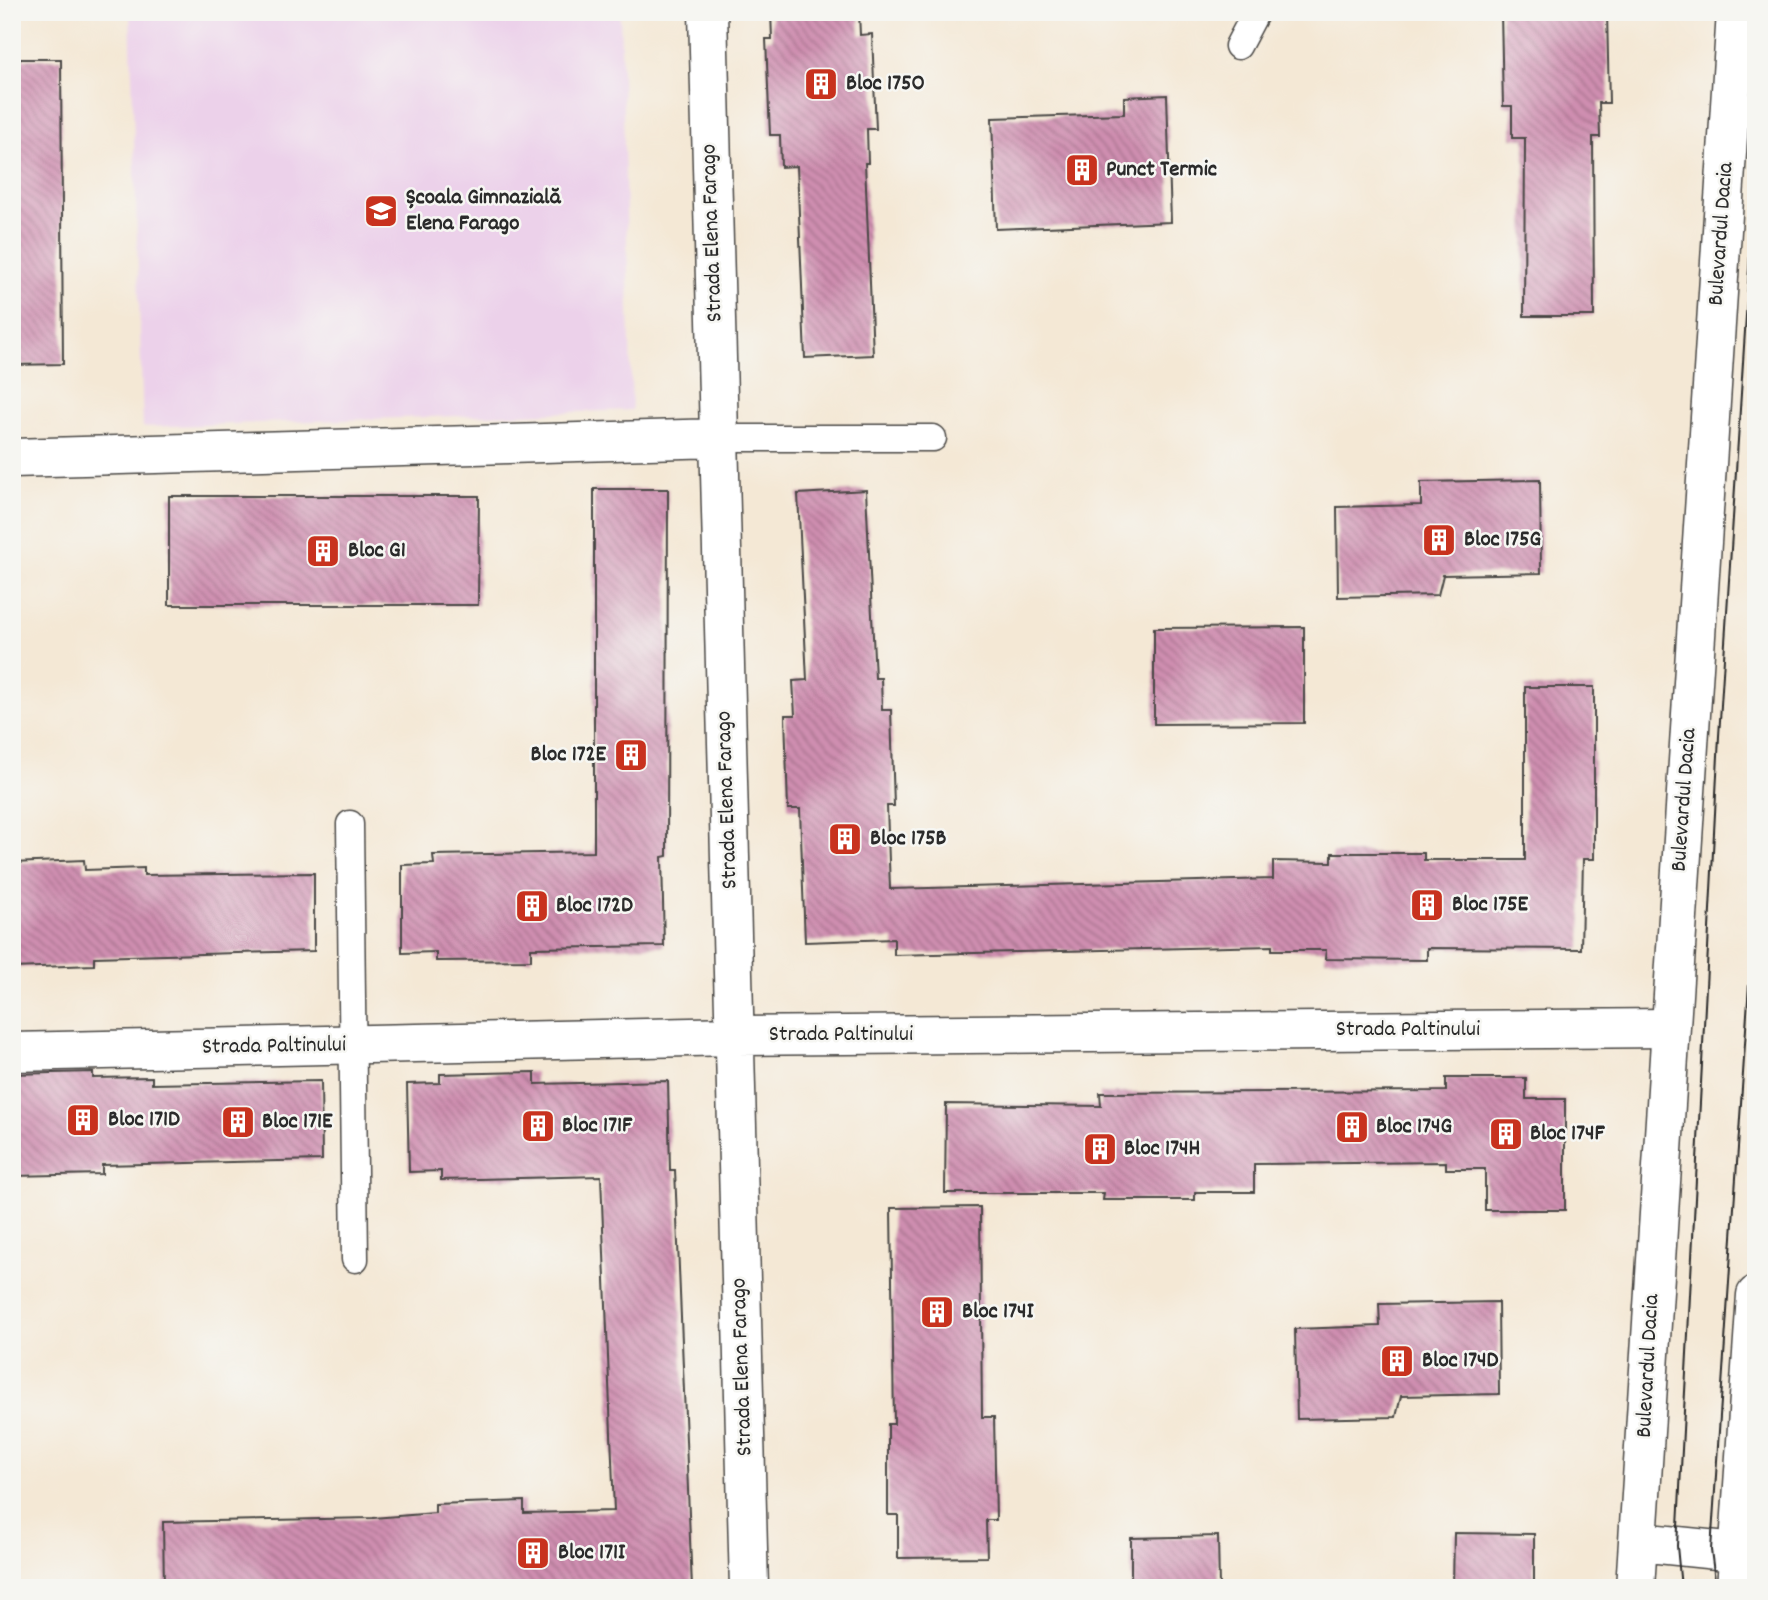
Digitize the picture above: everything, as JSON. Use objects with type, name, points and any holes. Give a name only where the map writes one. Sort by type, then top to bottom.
[{"type":"street","name":"Strada Elena Farago","points":[[708,12],[749,1588]]},
{"type":"street","name":"Bulevardul Dacia","points":[[1635,1588],[1736,12]]},
{"type":"street","points":[[12,458],[719,438]]},
{"type":"street","name":"Strada Paltinului","points":[[12,1052],[735,1036],[1670,1028]]},
{"type":"street","points":[[1639,1542],[1744,1565],[1756,1295]]},
{"type":"lane","points":[[1238,46],[1256,12]]},
{"type":"lane","points":[[719,438],[933,438]]},
{"type":"lane","points":[[350,824],[355,1259]]},
{"type":"shaded area","name":"Școala Gimnazială Elena Farago","points":[[130,12],[620,12],[632,410],[143,427]]},
{"type":"building","points":[[771,12],[859,12],[860,35],[872,34],[876,129],[867,129],[868,163],[865,163],[873,355],[805,358],[797,166],[781,167],[780,135],[770,135],[766,39],[772,39]]},
{"type":"building","points":[[1501,12],[1607,12],[1609,103],[1599,103],[1600,137],[1593,137],[1594,316],[1524,316],[1525,138],[1512,138],[1512,106],[1503,106]]},
{"type":"building","points":[[12,59],[61,59],[63,364],[12,365]]},
{"type":"building","name":"Punct Termic","points":[[1167,95],[1171,222],[996,229],[992,118],[1124,114],[1124,97]]},
{"type":"building","name":"Bloc 175G","points":[[1540,480],[1541,573],[1443,575],[1438,595],[1338,597],[1337,507],[1421,505],[1421,482]]},
{"type":"building","points":[[594,489],[668,489],[667,856],[662,857],[664,946],[531,948],[531,960],[436,961],[436,952],[402,953],[402,865],[434,864],[433,855],[594,852]]},
{"type":"building","points":[[866,490],[875,678],[881,678],[882,710],[891,710],[894,806],[887,806],[890,889],[1273,879],[1273,861],[1332,862],[1332,853],[1424,853],[1424,860],[1525,860],[1525,687],[1594,687],[1594,859],[1583,859],[1581,949],[1427,948],[1427,960],[1325,959],[1326,950],[1272,950],[1272,946],[894,955],[894,939],[805,942],[800,809],[788,809],[785,715],[795,715],[793,681],[807,680],[798,494]]},
{"type":"building","name":"Bloc G1","points":[[169,496],[479,496],[478,605],[169,605]]},
{"type":"building","points":[[1304,627],[1304,723],[1154,724],[1154,628]]},
{"type":"building","points":[[84,860],[85,870],[144,868],[144,875],[314,873],[314,951],[94,957],[94,965],[12,968],[12,863]]},
{"type":"building","points":[[93,1072],[93,1078],[152,1077],[152,1084],[321,1081],[322,1160],[102,1165],[102,1174],[12,1176],[12,1074]]},
{"type":"building","points":[[535,1072],[535,1084],[668,1081],[670,1170],[675,1170],[692,1588],[164,1588],[163,1522],[373,1518],[435,1513],[435,1504],[524,1501],[524,1513],[614,1511],[601,1176],[441,1180],[441,1171],[409,1172],[407,1084],[440,1083],[440,1074]]},
{"type":"building","points":[[1446,1078],[1526,1078],[1526,1099],[1565,1099],[1565,1210],[1485,1210],[1485,1169],[1446,1169],[1446,1162],[1254,1164],[1254,1192],[1195,1192],[1195,1200],[1103,1200],[1104,1193],[945,1193],[946,1104],[1101,1106],[1100,1093],[1446,1091]]},
{"type":"building","name":"Bloc 174I","points":[[980,1207],[982,1417],[994,1417],[996,1520],[986,1520],[987,1557],[898,1558],[898,1515],[888,1515],[888,1424],[894,1424],[891,1208]]},
{"type":"building","name":"Bloc 174D","points":[[1498,1302],[1499,1394],[1401,1396],[1396,1417],[1297,1419],[1295,1329],[1380,1326],[1379,1304]]},
{"type":"building","points":[[1454,1533],[1534,1534],[1534,1588],[1453,1588]]},
{"type":"building","points":[[1218,1536],[1219,1588],[1131,1588],[1131,1538]]},
{"type":"tram line","points":[[1681,1588],[1677,1546],[1719,736],[1756,160]]},
{"type":"tram line","points":[[1716,1588],[1711,1550],[1756,880]]},
{"type":"place","name":"Bloc 175O","points":[[821,84]]},
{"type":"place","name":"Punct Termic","points":[[1082,170]]},
{"type":"place","name":"Școala Gimnazială Elena Farago","points":[[381,211]]},
{"type":"place","name":"Bloc 175G","points":[[1439,540]]},
{"type":"place","name":"Bloc G1","points":[[323,551]]},
{"type":"place","name":"Bloc 172E","points":[[631,755]]},
{"type":"place","name":"Bloc 175B","points":[[845,839]]},
{"type":"place","name":"Bloc 175E","points":[[1427,905]]},
{"type":"place","name":"Bloc 172D","points":[[532,906]]},
{"type":"place","name":"Bloc 171D","points":[[83,1120]]},
{"type":"place","name":"Bloc 171E","points":[[238,1122]]},
{"type":"place","name":"Bloc 171F","points":[[538,1126]]},
{"type":"place","name":"Bloc 174G","points":[[1352,1127]]},
{"type":"place","name":"Bloc 174F","points":[[1506,1134]]},
{"type":"place","name":"Bloc 174H","points":[[1100,1149]]},
{"type":"place","name":"Bloc 174I","points":[[937,1312]]},
{"type":"place","name":"Bloc 174D","points":[[1397,1361]]},
{"type":"place","name":"Bloc 171I","points":[[533,1553]]}]
